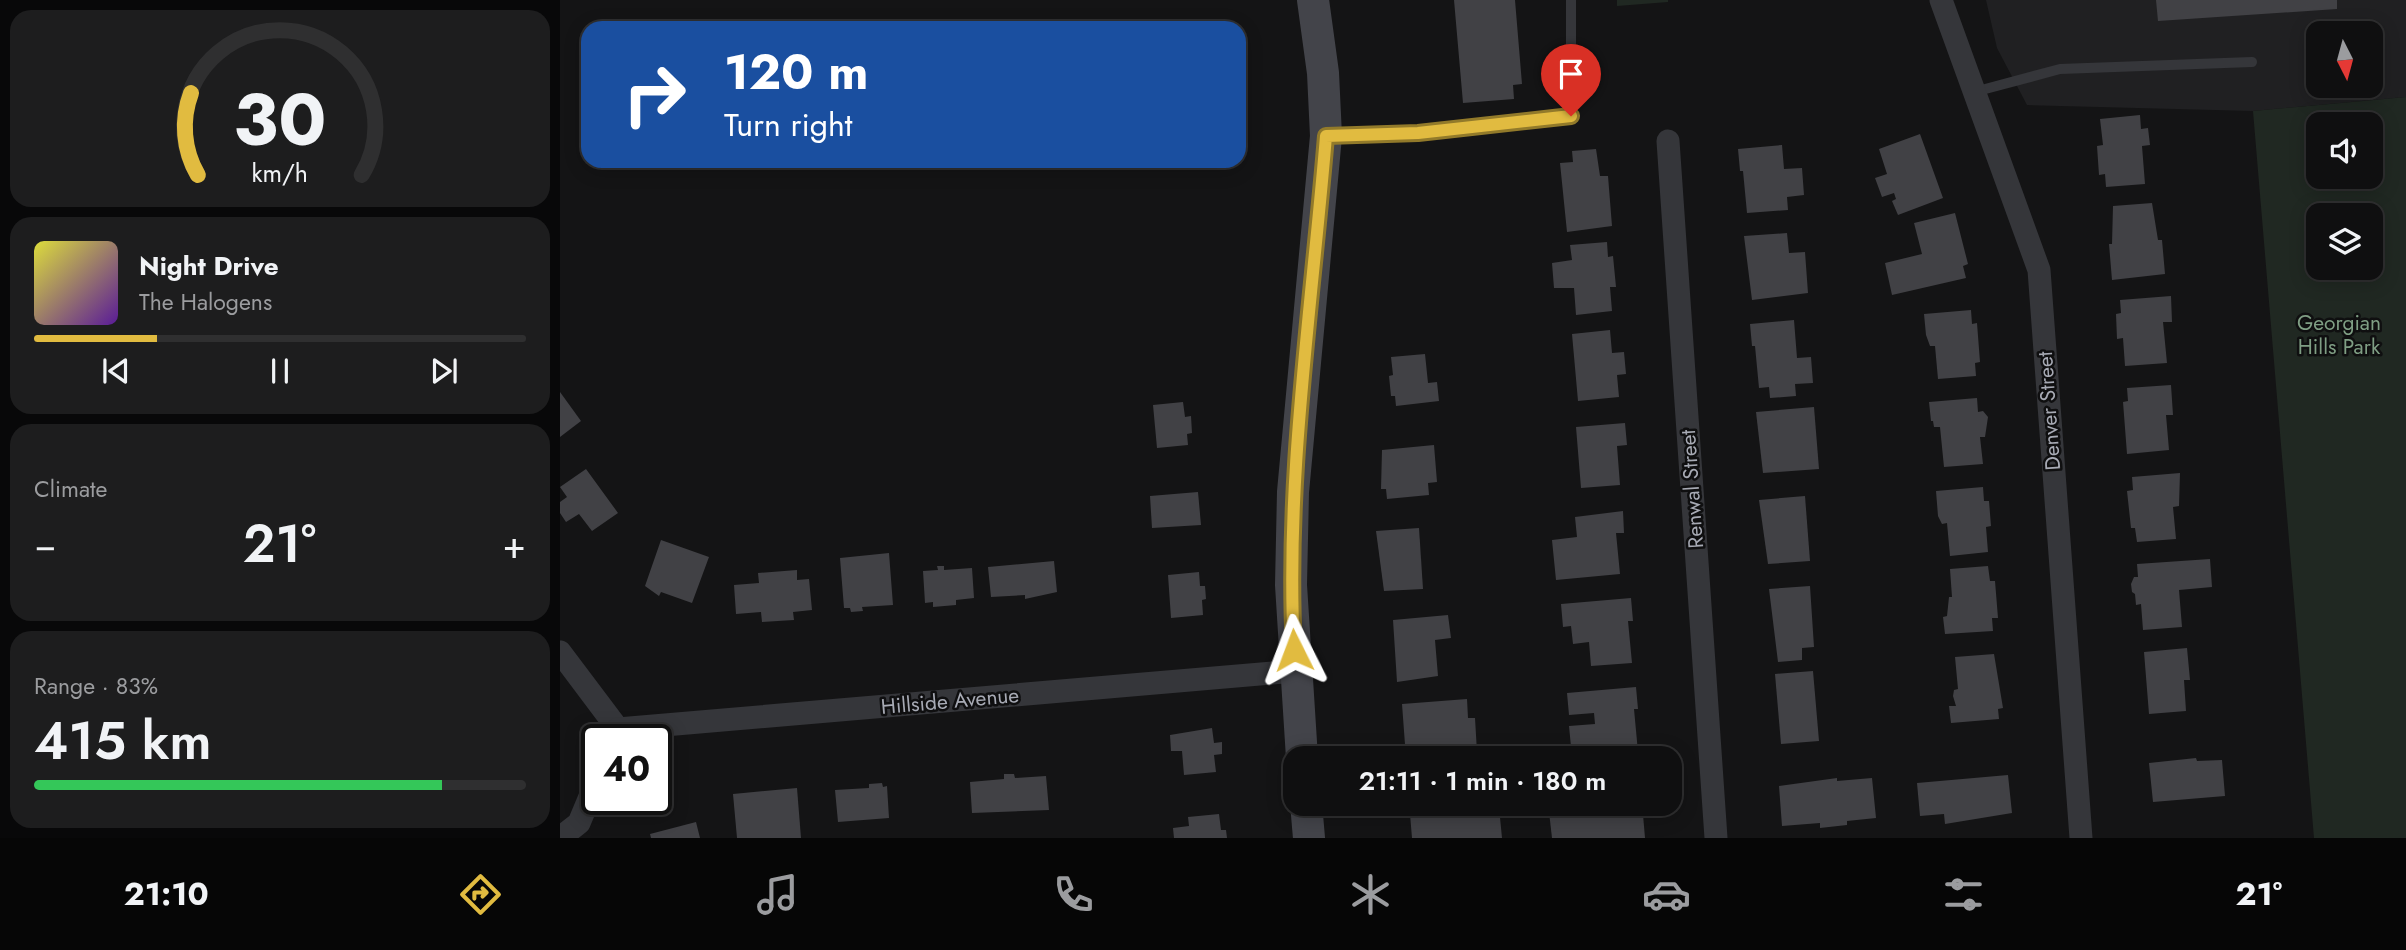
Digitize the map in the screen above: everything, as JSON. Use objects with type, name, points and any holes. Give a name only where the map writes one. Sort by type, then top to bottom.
[{"type":"street","points":[[1301,746],[1290,585],[1293,492],[1326,136],[1323,72],[1313,0]]},
{"type":"street","name":"Denver Street","points":[[1941,0],[2039,270],[2081,838]]},
{"type":"street","name":"Renwal Street","points":[[1668,141],[1716,838]]},
{"type":"street","points":[[560,652],[609,724]]},
{"type":"street","name":"Hillside Avenue","points":[[672,730],[1295,671]]},
{"type":"street","points":[[560,838],[579,823],[582,815]]},
{"type":"street","points":[[1307,816],[1309,838]]},
{"type":"lane","points":[[1326,136],[1418,133],[1571,116],[1571,0]]},
{"type":"lane","points":[[1974,92],[2060,69],[2252,62]]},
{"type":"shaded area","points":[[1986,0],[2406,0],[2406,97],[2253,111],[2027,105],[1997,48]]},
{"type":"green space","points":[[1617,0],[1668,0],[1668,2],[1617,6]]},
{"type":"green space","name":"Georgian Hills Park","points":[[2406,97],[2406,838],[2314,838],[2253,111]]},
{"type":"building","points":[[1454,0],[1515,0],[1522,84],[1513,85],[1514,99],[1463,103]]},
{"type":"building","points":[[2156,0],[2337,0],[2337,9],[2158,21]]},
{"type":"building","points":[[2140,115],[2141,129],[2148,128],[2150,145],[2142,146],[2145,184],[2106,187],[2105,174],[2099,175],[2097,146],[2103,145],[2100,119]]},
{"type":"building","points":[[1920,134],[1943,198],[1898,215],[1892,201],[1896,199],[1894,193],[1882,197],[1875,178],[1887,174],[1879,149]]},
{"type":"building","points":[[1782,145],[1784,169],[1802,168],[1804,195],[1787,197],[1788,210],[1747,213],[1738,149]]},
{"type":"building","points":[[1596,149],[1600,176],[1608,176],[1612,226],[1567,232],[1560,163],[1573,162],[1572,151]]},
{"type":"building","points":[[2152,203],[2158,240],[2162,240],[2165,274],[2112,280],[2109,244],[2112,244],[2113,206]]},
{"type":"building","points":[[1955,213],[1968,264],[1963,266],[1966,278],[1892,295],[1885,263],[1922,254],[1914,223]]},
{"type":"building","points":[[1787,233],[1789,253],[1805,252],[1808,293],[1752,300],[1744,236]]},
{"type":"building","points":[[1607,242],[1608,257],[1613,256],[1616,287],[1610,287],[1612,311],[1576,315],[1574,288],[1554,288],[1552,263],[1572,260],[1570,245]]},
{"type":"building","points":[[2171,296],[2172,322],[2163,322],[2167,363],[2125,366],[2123,338],[2117,339],[2116,314],[2121,313],[2120,300]]},
{"type":"building","points":[[1971,310],[1972,324],[1977,323],[1980,362],[1975,363],[1976,376],[1938,379],[1935,346],[1930,346],[1926,335],[1924,314]]},
{"type":"building","points":[[1794,320],[1797,358],[1811,357],[1813,383],[1795,384],[1796,396],[1770,398],[1769,387],[1759,388],[1750,324]]},
{"type":"building","points":[[1610,330],[1612,353],[1624,352],[1626,374],[1617,375],[1619,397],[1578,401],[1572,334]]},
{"type":"building","points":[[1425,354],[1428,383],[1437,382],[1439,401],[1396,406],[1395,396],[1391,396],[1391,357]]},
{"type":"building","points":[[2171,385],[2173,415],[2166,415],[2169,450],[2127,454],[2123,402],[2128,401],[2127,388]]},
{"type":"building","points":[[560,392],[581,421],[560,437]]},
{"type":"building","points":[[1977,398],[1978,412],[1983,411],[1988,417],[1985,437],[1980,437],[1983,464],[1944,467],[1940,427],[1934,427],[1931,421],[1929,402]]},
{"type":"building","points":[[1183,402],[1185,417],[1191,416],[1192,433],[1187,434],[1188,445],[1157,448],[1153,405]]},
{"type":"building","points":[[1814,407],[1819,469],[1763,473],[1756,412]]},
{"type":"building","points":[[1625,423],[1627,445],[1617,446],[1620,485],[1581,488],[1576,427]]},
{"type":"building","points":[[1434,445],[1437,482],[1428,483],[1429,495],[1387,499],[1386,489],[1381,489],[1382,450]]},
{"type":"building","points":[[586,469],[618,513],[592,531],[579,514],[566,522],[560,513],[560,502],[567,497],[560,487]]},
{"type":"building","points":[[2180,473],[2179,506],[2173,507],[2176,539],[2137,542],[2135,528],[2131,528],[2127,491],[2133,490],[2132,477]]},
{"type":"building","points":[[1983,487],[1984,501],[1989,501],[1991,526],[1986,527],[1988,552],[1950,556],[1947,523],[1942,524],[1938,516],[1936,491]]},
{"type":"building","points":[[1198,492],[1201,525],[1152,528],[1150,496]]},
{"type":"building","points":[[1805,496],[1810,561],[1768,564],[1759,500]]},
{"type":"building","points":[[1623,511],[1624,533],[1616,533],[1620,574],[1556,580],[1552,540],[1577,537],[1575,517]]},
{"type":"building","points":[[1419,528],[1423,589],[1384,591],[1376,531]]},
{"type":"building","points":[[661,540],[709,557],[692,603],[661,592],[659,596],[645,586]]},
{"type":"building","points":[[889,553],[893,605],[862,607],[863,611],[851,612],[850,608],[844,608],[840,558]]},
{"type":"building","points":[[2210,559],[2212,587],[2179,590],[2182,627],[2143,630],[2141,604],[2136,605],[2131,584],[2134,577],[2138,577],[2137,564]]},
{"type":"building","points":[[1054,561],[1057,592],[1025,599],[1025,595],[991,597],[988,567]]},
{"type":"building","points":[[937,566],[944,566],[944,570],[972,568],[974,598],[956,600],[956,605],[933,607],[933,602],[925,603],[923,571],[938,570]]},
{"type":"building","points":[[1988,566],[1990,581],[1995,581],[1998,618],[1992,618],[1993,631],[1945,634],[1943,617],[1947,616],[1949,597],[1952,597],[1950,569]]},
{"type":"building","points":[[797,570],[797,580],[809,579],[812,610],[793,612],[794,620],[762,622],[761,612],[736,614],[734,585],[759,583],[758,573]]},
{"type":"building","points":[[1199,572],[1200,586],[1205,586],[1203,615],[1171,618],[1168,575]]},
{"type":"building","points":[[1810,586],[1814,647],[1802,648],[1802,660],[1778,662],[1769,589]]},
{"type":"building","points":[[1631,598],[1633,621],[1628,621],[1632,663],[1591,666],[1589,642],[1573,644],[1571,626],[1563,627],[1561,604]]},
{"type":"building","points":[[1448,615],[1451,638],[1435,640],[1438,676],[1397,682],[1393,620]]},
{"type":"building","points":[[2187,648],[2190,680],[2184,680],[2186,711],[2149,714],[2144,652]]},
{"type":"building","points":[[1994,654],[2003,708],[1998,709],[1999,719],[1951,723],[1949,706],[1956,706],[1953,696],[1954,690],[1958,689],[1955,657]]},
{"type":"building","points":[[1813,671],[1819,741],[1781,744],[1775,674]]},
{"type":"building","points":[[1636,687],[1638,709],[1634,709],[1637,746],[1571,746],[1569,726],[1595,724],[1594,713],[1569,715],[1567,693]]},
{"type":"building","points":[[1467,699],[1468,718],[1475,718],[1477,746],[1405,746],[1402,704]]},
{"type":"building","points":[[1212,728],[1214,743],[1222,742],[1222,754],[1214,755],[1216,772],[1184,775],[1182,751],[1171,751],[1170,735]]},
{"type":"building","points":[[2196,758],[2197,761],[2222,760],[2225,796],[2153,802],[2149,763]]},
{"type":"building","points":[[1004,774],[1014,774],[1015,778],[1046,776],[1049,810],[972,813],[970,782],[1004,779]]},
{"type":"building","points":[[2008,775],[2012,813],[1945,824],[1944,814],[1920,816],[1917,783]]},
{"type":"building","points":[[1837,778],[1837,781],[1872,778],[1876,818],[1847,821],[1847,825],[1820,828],[1820,823],[1782,826],[1779,786]]},
{"type":"building","points":[[882,783],[883,787],[887,786],[889,818],[838,822],[835,790],[869,788],[869,784]]},
{"type":"building","points":[[797,788],[801,838],[737,838],[733,794]]},
{"type":"building","points":[[1219,814],[1221,830],[1226,830],[1227,838],[1174,838],[1173,828],[1189,826],[1188,817]]},
{"type":"building","points":[[1410,816],[1500,816],[1502,838],[1412,838]]},
{"type":"building","points":[[1549,816],[1643,816],[1645,838],[1552,838]]},
{"type":"building","points":[[696,822],[700,838],[651,838],[650,834]]},
{"type":"route","points":[[1294,650],[1290,585],[1293,492],[1326,136],[1418,133],[1571,116]]}]
